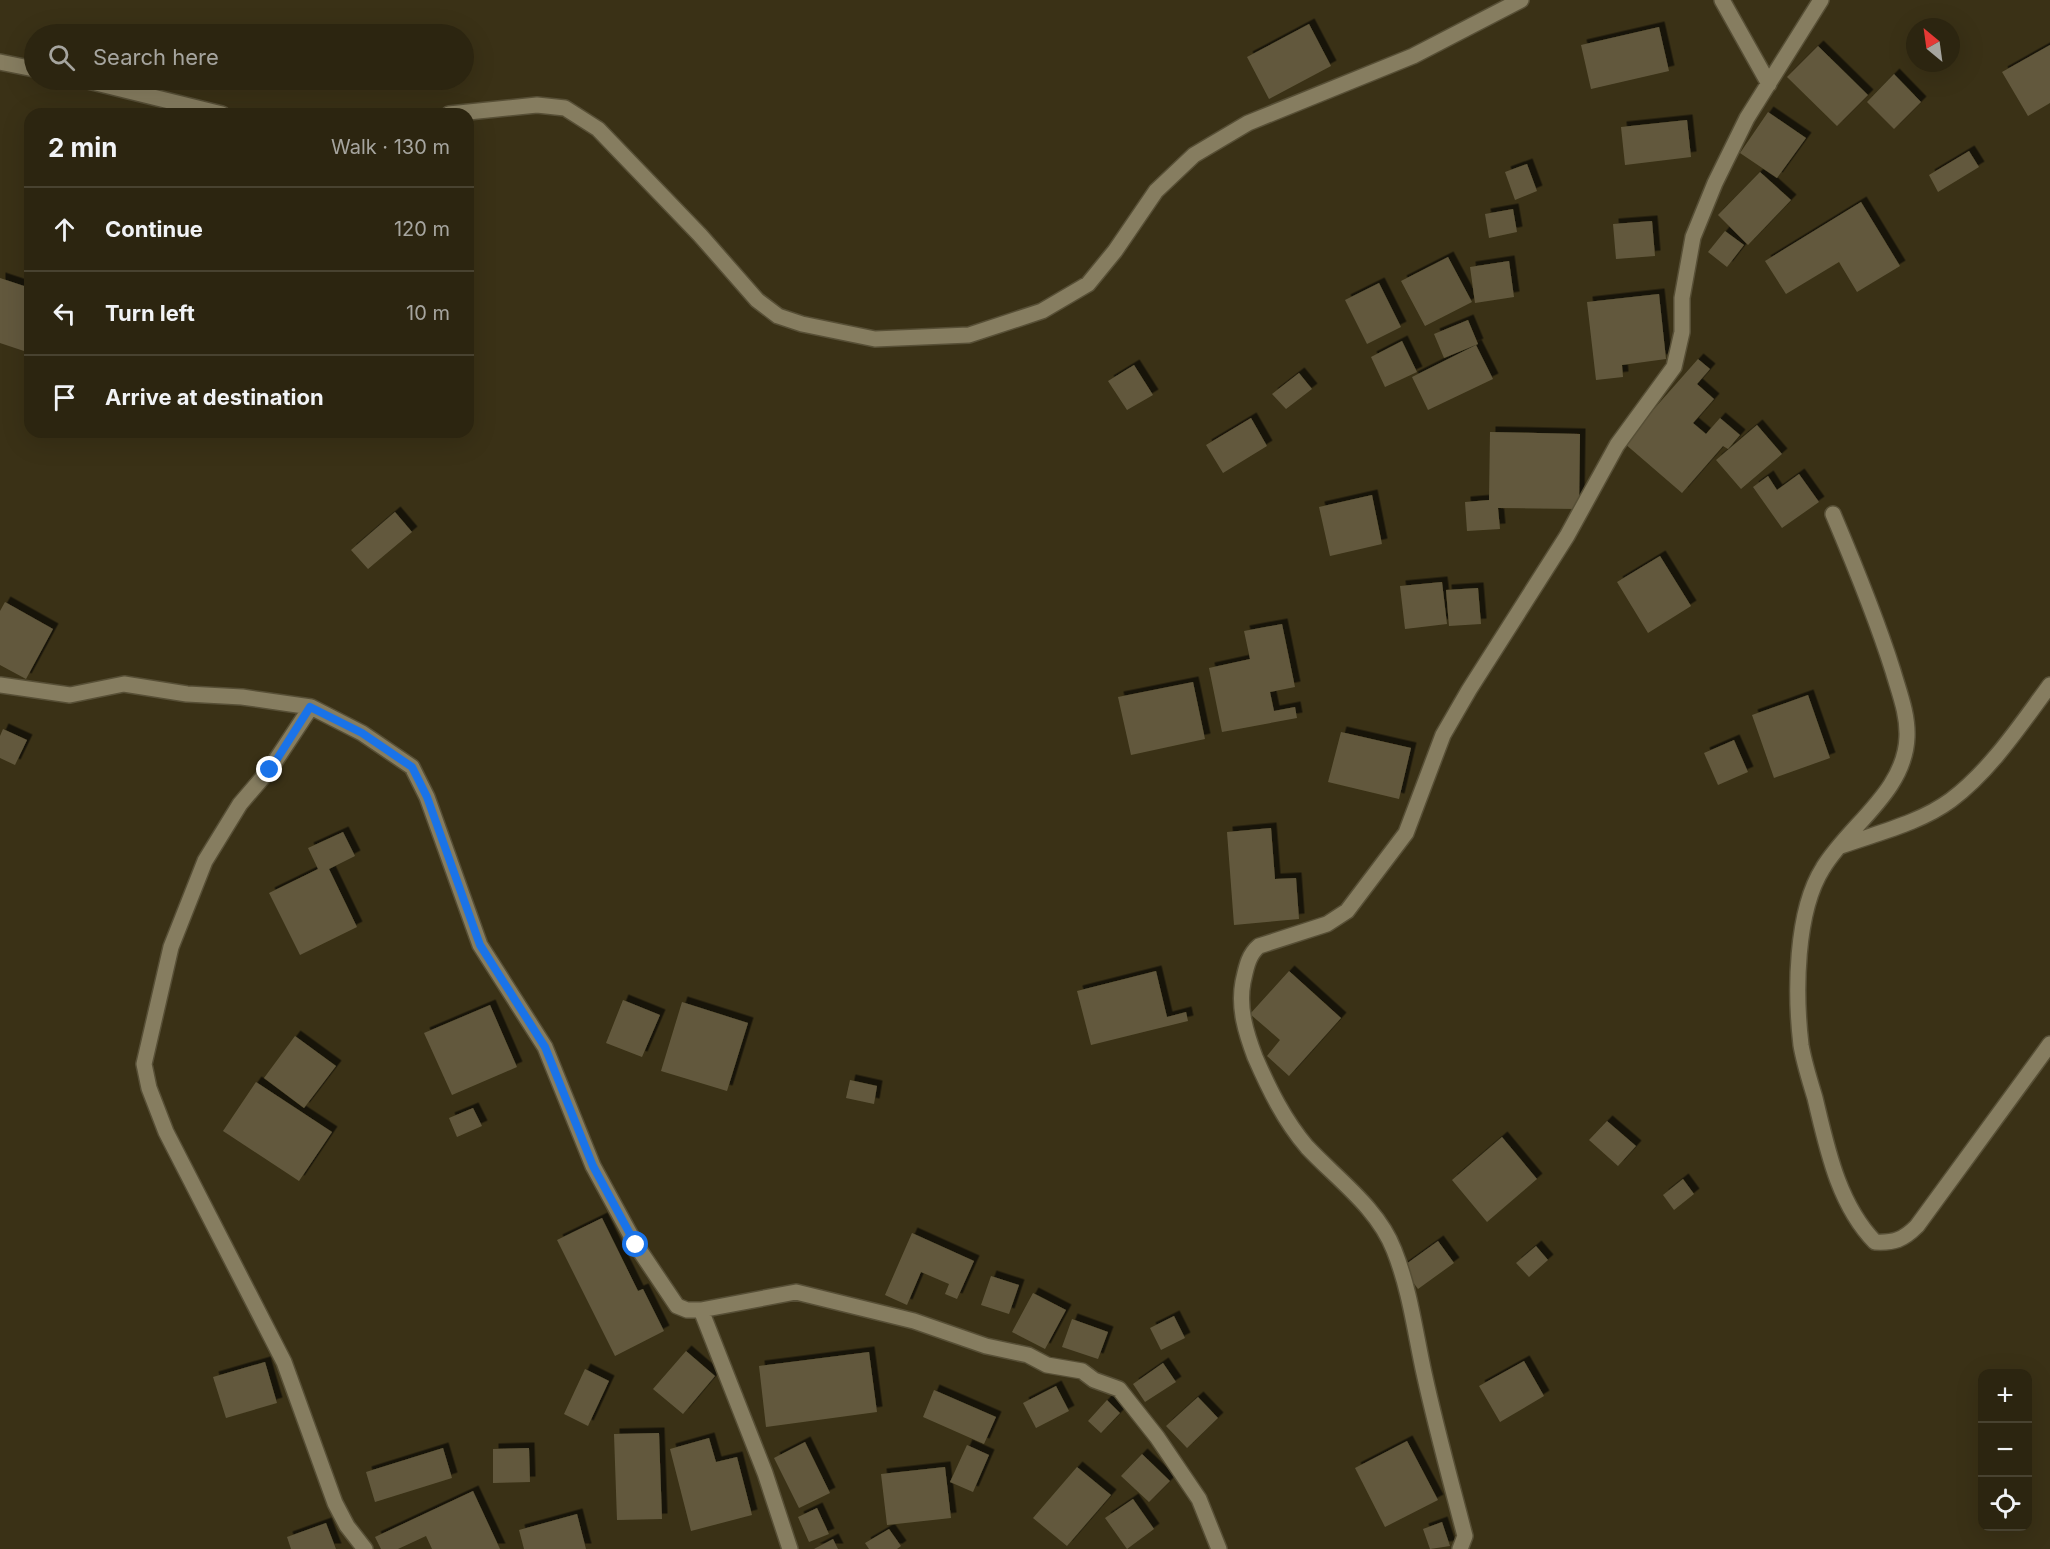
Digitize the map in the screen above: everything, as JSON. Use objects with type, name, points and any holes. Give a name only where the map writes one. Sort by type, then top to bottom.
[{"type":"street","points":[[474,111],[537,105],[565,108],[598,129],[700,235],[757,300],[778,316],[802,324],[875,339],[969,335],[1042,311],[1088,284],[1115,251],[1156,191],[1194,155],[1248,123],[1413,56],[1521,0]]},
{"type":"street","points":[[1722,0],[1769,84]]},
{"type":"street","points":[[1460,1549],[1465,1536],[1429,1395],[1409,1298],[1394,1251],[1385,1229],[1306,1145],[1287,1120],[1269,1089],[1243,1020],[1240,994],[1245,970],[1252,952],[1259,946],[1327,924],[1347,910],[1406,833],[1443,735],[1468,690],[1567,536],[1617,445],[1674,367],[1682,332],[1682,298],[1693,237],[1715,183],[1743,127],[1821,0]]},
{"type":"street","points":[[0,62],[24,67]]},
{"type":"street","points":[[125,90],[198,108]]},
{"type":"street","points":[[1833,514],[1874,611],[1905,709],[1908,738],[1899,770],[1875,807],[1822,868],[1809,896],[1803,926],[1799,979],[1801,1046],[1838,1182],[1849,1208],[1875,1242],[1890,1243],[1904,1239],[1917,1226],[2050,1044]]},
{"type":"street","points":[[0,685],[70,695],[124,684],[187,694],[242,697],[310,707],[362,733],[412,767],[427,797],[480,945],[545,1047],[593,1166],[668,1295],[677,1306],[687,1310],[701,1310],[796,1292],[849,1307],[914,1321],[986,1346],[1028,1355],[1047,1365],[1082,1371],[1094,1380],[1119,1389],[1157,1437],[1199,1499],[1219,1549]]},
{"type":"street","points":[[1838,848],[1909,822],[1951,800],[1987,766],[2050,685]]},
{"type":"street","points":[[310,707],[270,770],[240,804],[205,861],[171,948],[144,1064],[149,1088],[166,1132],[284,1362],[335,1503],[347,1527],[365,1549]]},
{"type":"street","points":[[701,1310],[765,1473],[790,1549]]},
{"type":"building","points":[[1309,24],[1331,66],[1269,99],[1247,57]]},
{"type":"building","points":[[1659,27],[1669,71],[1591,89],[1581,45]]},
{"type":"building","points":[[2050,45],[2050,103],[2028,116],[2002,72]]},
{"type":"building","points":[[1818,46],[1868,95],[1837,126],[1787,77]]},
{"type":"building","points":[[1894,74],[1921,102],[1894,129],[1867,102]]},
{"type":"building","points":[[1768,112],[1806,138],[1777,178],[1740,153]]},
{"type":"building","points":[[1687,120],[1691,157],[1625,165],[1621,127]]},
{"type":"building","points":[[1969,151],[1979,167],[1938,192],[1929,175]]},
{"type":"building","points":[[1527,164],[1537,191],[1515,200],[1505,172]]},
{"type":"building","points":[[1760,172],[1791,200],[1748,245],[1718,215]]},
{"type":"building","points":[[1861,202],[1900,266],[1857,292],[1839,262],[1786,294],[1765,261]]},
{"type":"building","points":[[1513,209],[1517,232],[1489,238],[1485,214]]},
{"type":"building","points":[[1652,221],[1655,256],[1616,259],[1613,224]]},
{"type":"building","points":[[1725,231],[1744,245],[1727,267],[1708,252]]},
{"type":"building","points":[[1448,257],[1472,302],[1425,326],[1401,281]]},
{"type":"building","points":[[1509,261],[1514,297],[1475,303],[1470,267]]},
{"type":"building","points":[[0,278],[24,286],[24,351],[0,343]]},
{"type":"building","points":[[1379,283],[1401,327],[1367,344],[1345,300]]},
{"type":"building","points":[[1659,294],[1666,359],[1622,365],[1623,377],[1596,380],[1587,302]]},
{"type":"building","points":[[1468,320],[1478,344],[1444,358],[1434,334]]},
{"type":"building","points":[[1402,341],[1417,372],[1385,387],[1371,357]]},
{"type":"building","points":[[1476,345],[1493,379],[1428,410],[1412,377]]},
{"type":"building","points":[[1698,359],[1710,369],[1697,384],[1714,399],[1693,423],[1706,434],[1720,418],[1740,435],[1728,449],[1723,446],[1682,493],[1624,443]]},
{"type":"building","points":[[1134,365],[1153,395],[1127,410],[1108,381]]},
{"type":"building","points":[[1299,373],[1312,389],[1286,409],[1272,394]]},
{"type":"building","points":[[1251,418],[1267,446],[1223,473],[1206,445]]},
{"type":"building","points":[[1757,425],[1782,454],[1741,489],[1716,460]]},
{"type":"building","points":[[1490,432],[1580,434],[1579,509],[1498,508],[1500,529],[1467,531],[1465,502],[1489,500]]},
{"type":"building","points":[[1799,474],[1819,502],[1782,528],[1753,487],[1768,476],[1777,490]]},
{"type":"building","points":[[1372,495],[1382,544],[1330,556],[1319,507]]},
{"type":"building","points":[[395,512],[412,532],[368,569],[351,550]]},
{"type":"building","points":[[1660,556],[1691,606],[1648,633],[1617,582]]},
{"type":"building","points":[[1442,582],[1447,624],[1405,629],[1400,586]]},
{"type":"building","points":[[1478,588],[1481,624],[1449,626],[1446,590]]},
{"type":"building","points":[[5,602],[53,629],[26,679],[0,665],[0,611]]},
{"type":"building","points":[[1282,624],[1295,687],[1270,692],[1274,711],[1295,707],[1297,718],[1222,732],[1209,668],[1250,659],[1244,631]]},
{"type":"building","points":[[1193,682],[1205,739],[1131,755],[1118,697]]},
{"type":"building","points":[[1808,695],[1830,758],[1774,778],[1752,715]]},
{"type":"building","points":[[3,729],[27,740],[15,765],[0,758],[0,736]]},
{"type":"building","points":[[1341,732],[1411,748],[1399,799],[1328,782]]},
{"type":"building","points":[[1734,740],[1748,772],[1718,785],[1704,753]]},
{"type":"building","points":[[1271,828],[1275,879],[1296,878],[1299,919],[1234,925],[1227,832]]},
{"type":"building","points":[[343,832],[355,856],[329,869],[357,927],[300,955],[269,893],[318,869],[308,848]]},
{"type":"building","points":[[1156,971],[1167,1017],[1186,1012],[1188,1021],[1091,1045],[1077,991]]},
{"type":"building","points":[[1289,971],[1341,1018],[1289,1076],[1267,1056],[1280,1040],[1250,1014]]},
{"type":"building","points":[[623,1000],[660,1015],[642,1057],[606,1043]]},
{"type":"building","points":[[682,1002],[748,1023],[727,1091],[661,1071]]},
{"type":"building","points":[[490,1005],[517,1067],[452,1095],[424,1033]]},
{"type":"building","points":[[295,1036],[336,1066],[304,1108],[264,1078]]},
{"type":"building","points":[[850,1080],[877,1086],[874,1104],[846,1098]]},
{"type":"building","points":[[256,1082],[332,1132],[299,1181],[223,1131]]},
{"type":"building","points":[[473,1108],[482,1126],[457,1137],[449,1118]]},
{"type":"building","points":[[1607,1121],[1636,1146],[1618,1166],[1589,1140]]},
{"type":"building","points":[[1502,1137],[1537,1179],[1487,1222],[1452,1180]]},
{"type":"building","points":[[1683,1179],[1694,1194],[1674,1210],[1663,1195]]},
{"type":"building","points":[[602,1218],[638,1291],[643,1289],[664,1331],[615,1356],[557,1240]]},
{"type":"building","points":[[912,1233],[974,1261],[957,1299],[945,1294],[949,1284],[921,1272],[907,1305],[885,1295]]},
{"type":"building","points":[[1438,1241],[1454,1263],[1418,1289],[1402,1267]]},
{"type":"building","points":[[1536,1246],[1548,1260],[1529,1277],[1516,1263]]},
{"type":"building","points":[[991,1276],[1019,1285],[1009,1314],[981,1305]]},
{"type":"building","points":[[1033,1293],[1066,1310],[1045,1349],[1012,1332]]},
{"type":"building","points":[[1174,1316],[1185,1338],[1161,1350],[1150,1328]]},
{"type":"building","points":[[1072,1319],[1108,1332],[1098,1359],[1062,1347]]},
{"type":"building","points":[[686,1351],[715,1376],[683,1414],[653,1389]]},
{"type":"building","points":[[869,1352],[877,1412],[766,1427],[759,1366]]},
{"type":"building","points":[[1524,1361],[1544,1396],[1500,1422],[1479,1386]]},
{"type":"building","points":[[265,1362],[277,1403],[226,1418],[213,1377]]},
{"type":"building","points":[[1163,1363],[1176,1382],[1145,1402],[1133,1384]]},
{"type":"building","points":[[585,1369],[609,1381],[588,1426],[564,1414]]},
{"type":"building","points":[[1056,1386],[1069,1411],[1036,1428],[1023,1403]]},
{"type":"building","points":[[934,1390],[996,1417],[984,1444],[923,1417]]},
{"type":"building","points":[[1198,1397],[1218,1418],[1187,1448],[1166,1426]]},
{"type":"building","points":[[1107,1400],[1120,1413],[1101,1433],[1088,1421]]},
{"type":"building","points":[[659,1433],[662,1519],[617,1520],[614,1434]]},
{"type":"building","points":[[709,1438],[716,1462],[737,1457],[752,1515],[691,1531],[670,1449]]},
{"type":"building","points":[[1407,1441],[1438,1500],[1385,1527],[1355,1468]]},
{"type":"building","points":[[805,1442],[830,1493],[799,1508],[774,1458]]},
{"type":"building","points":[[967,1445],[989,1455],[973,1492],[950,1482]]},
{"type":"building","points":[[443,1448],[452,1478],[375,1502],[366,1472]]},
{"type":"building","points":[[529,1448],[530,1482],[493,1483],[493,1449]]},
{"type":"building","points":[[1142,1454],[1170,1481],[1149,1502],[1121,1476]]},
{"type":"building","points":[[945,1467],[951,1518],[887,1525],[881,1474]]},
{"type":"building","points":[[1077,1467],[1111,1495],[1067,1546],[1033,1518]]},
{"type":"building","points":[[473,1491],[500,1549],[432,1549],[426,1536],[398,1549],[381,1549],[375,1537]]},
{"type":"building","points":[[1133,1499],[1154,1529],[1127,1549],[1105,1518]]},
{"type":"building","points":[[817,1508],[829,1534],[809,1542],[798,1517]]},
{"type":"building","points":[[577,1514],[586,1549],[524,1549],[519,1530]]},
{"type":"building","points":[[1442,1522],[1450,1546],[1430,1549],[1423,1529]]},
{"type":"building","points":[[326,1523],[336,1549],[291,1549],[287,1537]]},
{"type":"building","points":[[889,1529],[901,1546],[897,1549],[869,1549],[865,1543]]},
{"type":"building","points":[[833,1539],[838,1549],[814,1549]]},
{"type":"route","points":[[270,770],[310,707],[362,733],[412,767],[427,797],[480,945],[545,1047],[593,1166],[636,1245]]}]
